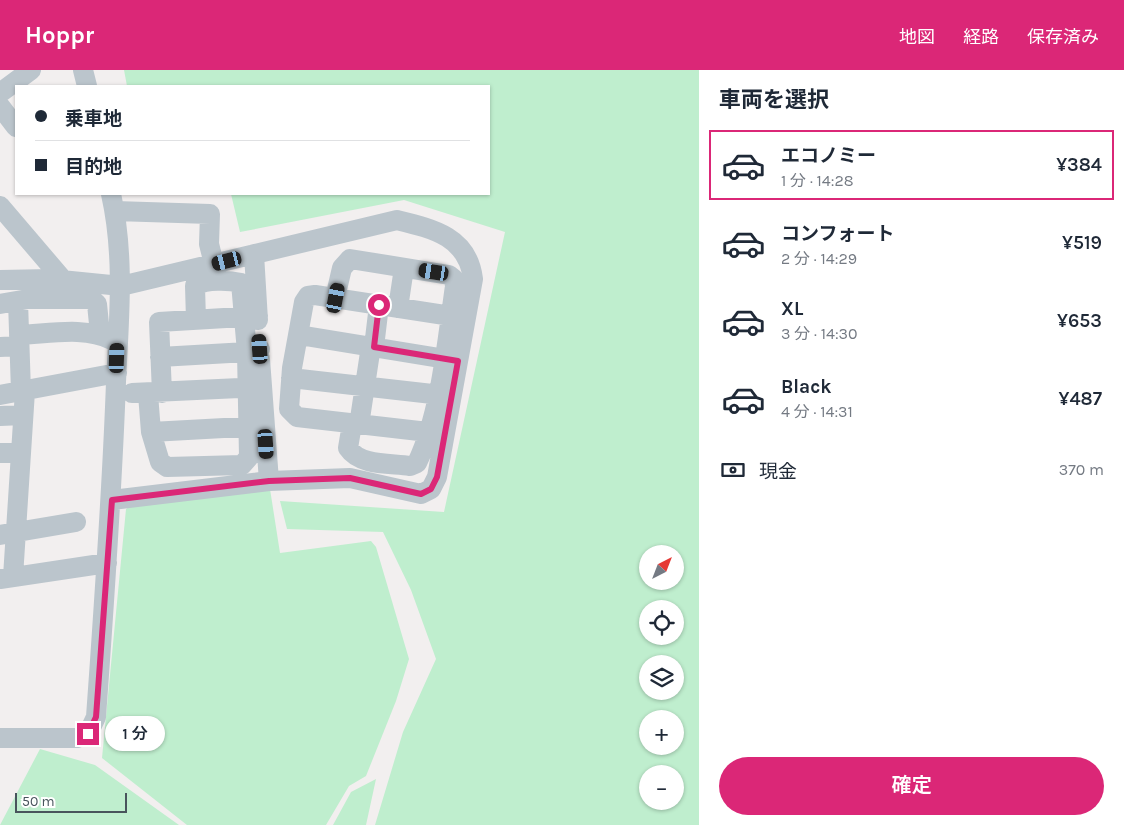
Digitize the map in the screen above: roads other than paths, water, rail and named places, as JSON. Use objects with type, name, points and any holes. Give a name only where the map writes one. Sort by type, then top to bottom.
[{"type":"street","points":[[83,70],[87,85]]},
{"type":"street","points":[[0,93],[28,75]]},
{"type":"street","points":[[0,106],[15,126]]},
{"type":"street","points":[[0,738],[77,738],[88,734],[93,727],[96,717],[112,500],[121,286],[113,202],[210,214],[209,244],[214,264]]},
{"type":"street","points":[[0,206],[56,286],[97,304],[100,334]]},
{"type":"street","points":[[0,280],[56,286],[121,286],[397,220],[434,229],[456,243],[470,262],[472,279],[452,359],[445,395],[437,477],[431,489],[421,494],[350,478],[269,481],[112,500]]},
{"type":"street","points":[[254,254],[251,317],[256,427],[269,481]]},
{"type":"street","points":[[336,298],[342,268],[350,259],[449,275],[454,279],[455,286],[451,316],[452,359]]},
{"type":"street","points":[[404,268],[372,346],[365,387],[348,448],[360,460],[410,466],[417,463],[428,432],[445,395]]},
{"type":"street","points":[[196,320],[195,286],[200,283],[233,281],[241,283],[251,317]]},
{"type":"street","points":[[56,286],[9,303],[13,343],[23,391],[23,415],[20,454],[9,488],[6,578],[107,563]]},
{"type":"street","points":[[428,432],[296,417],[289,409],[291,378],[304,302],[308,296],[336,298],[451,316]]},
{"type":"street","points":[[251,317],[159,322],[160,357],[147,393],[151,432],[160,462],[167,467],[242,465],[249,457],[256,427]]},
{"type":"street","points":[[13,343],[100,334],[118,344]]},
{"type":"street","points":[[299,335],[452,359]]},
{"type":"street","points":[[160,357],[254,351]]},
{"type":"street","points":[[0,395],[117,373]]},
{"type":"street","points":[[291,378],[445,395]]},
{"type":"street","points":[[147,393],[255,388]]},
{"type":"street","points":[[0,416],[23,415]]},
{"type":"street","points":[[151,432],[256,427]]},
{"type":"street","points":[[0,453],[20,454]]},
{"type":"street","points":[[8,534],[76,522]]}]
